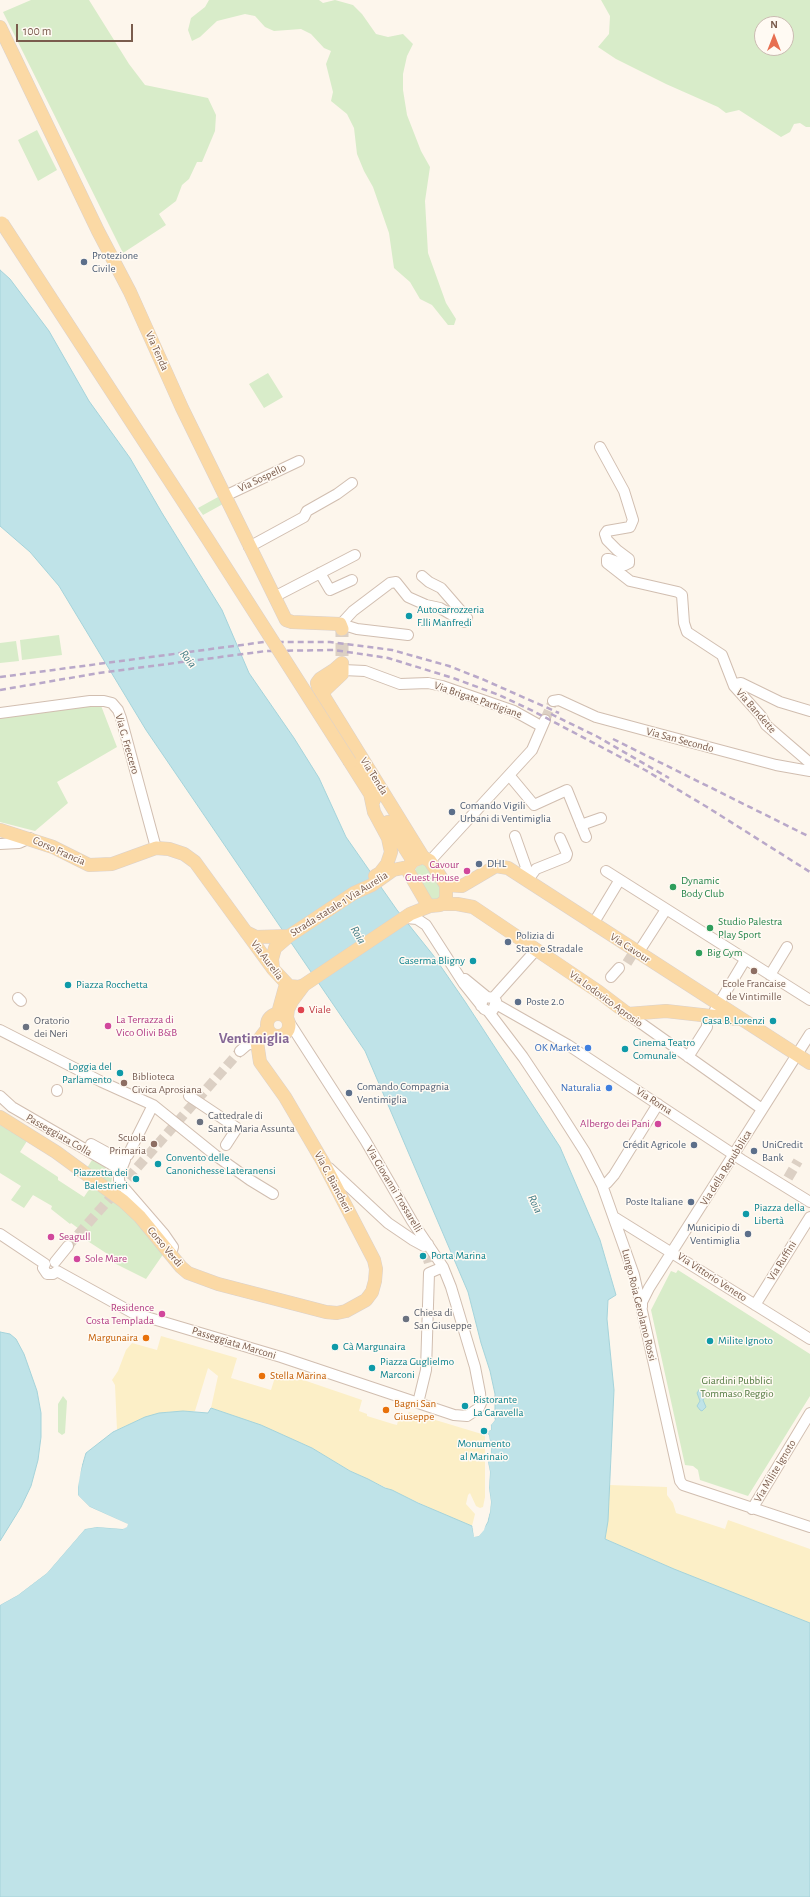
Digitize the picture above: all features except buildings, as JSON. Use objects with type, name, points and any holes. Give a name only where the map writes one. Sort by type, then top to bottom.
[{"type":"main road","name":"Via Tenda","points":[[0,27],[98,231],[130,292],[182,408],[274,597],[288,621],[342,627]]},
{"type":"main road","points":[[1,221],[207,538],[415,863],[446,885],[447,894],[436,905],[411,916],[309,982],[292,1001],[285,1017]]},
{"type":"main road","name":"Via Tenda","points":[[342,663],[317,683],[318,687],[415,863]]},
{"type":"main road","points":[[354,893],[383,868],[389,858],[390,845],[388,838],[374,812],[370,793]]},
{"type":"main road","name":"Corso Francia","points":[[0,830],[53,846],[89,865],[112,864],[156,848],[169,849],[184,854],[195,862],[246,932]]},
{"type":"main road","points":[[415,863],[410,877],[420,894],[436,905]]},
{"type":"main road","name":"Strada statale 1 Via Aurelia","points":[[273,943],[288,936],[354,893],[372,885],[388,874],[415,863]]},
{"type":"main road","name":"Via Cavour","points":[[446,885],[456,886],[468,883],[496,866],[508,868],[635,953],[810,1063]]},
{"type":"main road","points":[[468,883],[465,892],[467,900],[473,907]]},
{"type":"main road","name":"Via Lodovico Aprosio","points":[[436,905],[456,904],[473,907],[599,992],[628,1014]]},
{"type":"main road","points":[[246,932],[273,943],[273,969]]},
{"type":"main road","name":"Via Aurelia","points":[[246,932],[286,984],[293,987],[309,982]]},
{"type":"main road","points":[[285,1017],[272,1014],[268,1018],[266,1024],[273,1035],[283,1035],[289,1027],[285,1017],[286,984]]},
{"type":"main road","points":[[628,1014],[666,1011],[742,1019]]},
{"type":"main road","points":[[257,1042],[268,1029]]},
{"type":"main road","name":"Via G. Biancheri","points":[[257,1042],[260,1062],[285,1098],[323,1162],[374,1260],[376,1269],[372,1292],[366,1300],[358,1305]]},
{"type":"main road","name":"Corso Verdi","points":[[0,1117],[56,1152],[111,1192],[140,1217],[188,1273],[218,1284],[326,1312],[337,1313],[358,1305]]},
{"type":"street","name":"Via Bandette","points":[[600,447],[624,491],[633,520],[630,527],[607,531],[605,534],[607,540],[629,559],[629,563],[624,565],[609,559],[606,560],[607,563],[630,581],[678,592],[682,595],[684,623],[687,632],[722,654],[734,686],[761,716],[766,725],[810,763]]},
{"type":"street","name":"Via Sospello","points":[[225,496],[299,461]]},
{"type":"street","points":[[249,547],[304,517],[307,511],[326,501],[352,483]]},
{"type":"street","points":[[274,597],[355,555]]},
{"type":"street","points":[[320,574],[330,590],[352,580]]},
{"type":"street","points":[[408,635],[342,627],[353,611],[390,583],[396,582],[408,597],[426,605],[440,608],[464,622],[467,618],[441,588],[429,582],[422,576]]},
{"type":"street","name":"Via Brigate Partigiane","points":[[342,663],[400,684],[428,683],[442,686],[514,711],[543,723],[535,752],[509,776]]},
{"type":"street","points":[[734,686],[735,684],[740,683],[780,702],[810,711]]},
{"type":"street","name":"Via San Secondo","points":[[553,701],[558,700],[596,717],[776,765],[810,771]]},
{"type":"street","name":"Via G. Freccero","points":[[0,713],[90,701],[104,701],[112,703],[118,710],[121,718],[156,848]]},
{"type":"street","points":[[415,863],[509,776],[534,805],[567,790],[586,837]]},
{"type":"street","points":[[581,825],[601,818]]},
{"type":"street","points":[[515,836],[526,867],[524,879]]},
{"type":"street","points":[[0,844],[19,843],[30,838]]},
{"type":"street","points":[[524,879],[536,869],[566,857],[567,854],[560,838]]},
{"type":"street","points":[[606,871],[665,911],[715,940],[810,1000]]},
{"type":"street","points":[[593,924],[619,881]]},
{"type":"street","points":[[426,926],[425,921],[427,914],[436,905]]},
{"type":"street","points":[[635,953],[665,911]]},
{"type":"street","points":[[411,916],[426,926]]},
{"type":"street","name":"Via Roma","points":[[426,926],[460,976],[489,1003],[562,1042],[734,1154],[786,1182],[810,1202]]},
{"type":"street","points":[[770,975],[788,947]]},
{"type":"street","points":[[489,1003],[536,950]]},
{"type":"street","points":[[688,1057],[707,1027],[709,1016],[718,1005],[745,960]]},
{"type":"street","points":[[611,977],[619,968]]},
{"type":"street","name":"Lungo Roia Gerolamo Rossi","points":[[489,1003],[585,1152],[602,1185],[634,1275],[680,1481],[686,1487],[752,1509]]},
{"type":"street","name":"Via Lodovico Aprosio","points":[[628,1014],[762,1109]]},
{"type":"street","name":"Via Giovanni Trossarelli","points":[[285,1017],[365,1140],[426,1247],[443,1268],[451,1286],[475,1367]]},
{"type":"street","points":[[0,1023],[4,1024],[0,1030],[101,1083],[153,1105],[250,1180],[273,1194]]},
{"type":"street","name":"Via della Repubblica","points":[[641,1310],[642,1302],[654,1280],[810,1034]]},
{"type":"street","points":[[240,1051],[247,1045],[257,1042]]},
{"type":"street","name":"Passeggiata Colla","points":[[0,1096],[12,1108],[125,1162]]},
{"type":"street","points":[[189,1096],[237,1128],[226,1145]]},
{"type":"street","points":[[602,1185],[607,1183],[614,1174],[658,1104]]},
{"type":"street","points":[[153,1105],[125,1162],[120,1182],[143,1207],[173,1247],[171,1254]]},
{"type":"street","points":[[91,1144],[125,1162]]},
{"type":"street","points":[[323,1162],[384,1219],[401,1233],[426,1247]]},
{"type":"street","name":"Via Vittorio Veneto","points":[[614,1217],[673,1252],[810,1339]]},
{"type":"street","name":"Via Ruffini","points":[[755,1304],[810,1217]]},
{"type":"street","name":"Passeggiata Marconi","points":[[0,1234],[133,1313],[281,1357],[454,1415],[467,1416],[474,1413],[479,1408],[481,1403],[475,1367]]},
{"type":"street","points":[[52,1265],[68,1246]]},
{"type":"street","points":[[418,1403],[426,1366],[429,1268],[443,1268]]},
{"type":"street","points":[[634,1275],[645,1282],[654,1280]]},
{"type":"street","name":"Via Milite Ignoto","points":[[752,1509],[810,1413]]},
{"type":"street","points":[[752,1509],[810,1527]]},
{"type":"green space","points":[[31,0],[89,0],[129,64],[145,85],[208,98],[216,115],[215,131],[202,162],[197,162],[189,179],[182,185],[176,201],[159,214],[166,225],[123,253],[3,12]]},
{"type":"green space","points":[[209,0],[319,0],[323,3],[335,0],[353,5],[362,14],[376,34],[388,37],[403,34],[413,44],[407,56],[403,74],[403,90],[407,115],[421,151],[430,167],[425,201],[428,253],[446,303],[456,319],[454,325],[448,325],[432,305],[420,299],[410,282],[394,268],[389,233],[373,187],[357,154],[354,128],[347,114],[331,101],[333,92],[326,64],[331,51],[324,48],[311,34],[301,29],[274,31],[265,27],[255,16],[245,14],[217,21],[200,37],[192,41],[188,30],[191,18],[205,7]]},
{"type":"green space","points":[[601,0],[810,0],[810,127],[806,127],[800,123],[794,124],[790,132],[781,137],[739,110],[726,113],[718,107],[666,84],[616,59],[598,47],[609,34],[610,16]]},
{"type":"green space","points":[[37,130],[57,170],[38,181],[18,140]]},
{"type":"green space","points":[[268,373],[283,397],[264,408],[249,384]]},
{"type":"green space","points":[[218,497],[223,504],[203,515],[198,508]]},
{"type":"green space","points":[[59,635],[62,655],[22,660],[20,640]]},
{"type":"green space","points":[[16,641],[19,661],[0,663],[0,643]]},
{"type":"green space","points":[[100,703],[117,747],[57,782],[68,803],[35,831],[0,822],[0,717]]},
{"type":"green space","points":[[423,864],[426,864],[443,889],[441,899],[431,901],[415,870]]},
{"type":"green space","points":[[0,1125],[27,1141],[20,1152],[58,1177],[58,1180],[84,1197],[92,1185],[126,1209],[164,1253],[146,1279],[106,1259],[109,1255],[83,1238],[86,1234],[51,1209],[52,1206],[33,1195],[24,1208],[11,1200],[21,1186],[0,1173]]},
{"type":"green space","points":[[92,1160],[113,1172],[111,1184],[87,1168]]},
{"type":"green space","name":"Giardini Pubblici Tommaso Reggio","points":[[678,1270],[810,1354],[810,1396],[748,1496],[700,1480],[698,1470],[693,1466],[685,1465],[651,1310],[671,1271],[676,1273]]},
{"type":"green space","points":[[63,1396],[67,1401],[65,1433],[62,1435],[58,1432],[58,1404]]},
{"type":"sand","points":[[161,1336],[237,1358],[231,1378],[271,1390],[277,1371],[362,1400],[359,1411],[367,1414],[367,1416],[393,1424],[397,1425],[400,1412],[407,1415],[409,1412],[485,1435],[485,1497],[483,1507],[480,1508],[476,1506],[470,1493],[466,1504],[475,1514],[472,1526],[458,1521],[350,1471],[312,1448],[260,1425],[211,1408],[218,1376],[208,1368],[195,1411],[167,1412],[141,1419],[117,1430],[115,1385],[112,1380],[118,1371],[126,1350],[132,1343],[157,1350]]},
{"type":"sand","points":[[609,1485],[667,1487],[667,1495],[673,1503],[676,1513],[725,1529],[728,1520],[810,1549],[810,1623],[674,1569],[605,1539]]},
{"type":"water","name":"Roia","points":[[0,270],[10,279],[49,331],[89,401],[130,458],[222,610],[249,673],[294,738],[319,778],[346,837],[397,910],[433,955],[560,1147],[600,1240],[616,1295],[608,1300],[607,1319],[614,1390],[608,1521],[605,1539],[674,1569],[810,1623],[810,1897],[0,1897],[0,1605],[18,1595],[47,1573],[85,1529],[97,1527],[123,1529],[127,1524],[90,1507],[78,1495],[78,1480],[86,1453],[113,1432],[145,1417],[159,1413],[183,1411],[208,1413],[211,1408],[261,1425],[312,1448],[350,1471],[418,1503],[472,1526],[474,1536],[479,1536],[488,1522],[490,1512],[490,1472],[488,1462],[491,1458],[491,1448],[489,1435],[486,1432],[491,1430],[491,1425],[495,1420],[495,1394],[468,1292],[365,1051],[146,730],[59,586],[30,552],[0,526]]},
{"type":"water","points":[[0,1332],[10,1334],[16,1339],[24,1354],[37,1391],[41,1413],[41,1437],[38,1460],[31,1486],[21,1507],[0,1541]]},
{"type":"water","points":[[699,1390],[704,1390],[707,1393],[703,1400],[706,1407],[702,1411],[697,1406],[700,1401],[697,1393]]},
{"type":"pier","points":[[493,1417],[495,1420],[491,1425],[491,1430],[486,1432],[489,1435],[491,1448],[491,1458],[488,1462],[490,1472],[490,1512],[484,1530],[479,1536],[474,1537],[472,1524],[475,1534],[478,1534],[486,1522],[488,1512],[488,1472],[486,1462],[489,1458],[489,1448],[487,1436],[484,1432],[485,1429],[489,1429]]},
{"type":"pier","points":[[84,1453],[78,1495],[90,1507],[128,1524],[127,1527],[123,1529],[97,1527],[85,1529],[47,1573],[18,1595],[0,1605],[0,1603],[17,1593],[45,1572],[84,1527],[97,1525],[123,1527],[125,1525],[89,1509],[77,1496],[76,1480]]},
{"type":"tunnel","points":[[342,629],[342,656]]},
{"type":"tunnel","points":[[545,720],[553,701]]},
{"type":"tunnel","points":[[627,963],[632,955]]},
{"type":"tunnel","points":[[68,1246],[240,1051]]},
{"type":"tunnel","points":[[788,1178],[798,1161]]},
{"type":"tunnel","points":[[426,1253],[429,1263]]},
{"type":"railway","points":[[0,677],[264,642],[330,642],[392,650],[449,666],[559,713]]},
{"type":"railway","points":[[0,690],[99,673],[266,651],[334,650],[388,658],[453,678],[499,695],[533,711],[645,770],[810,872]]},
{"type":"railway","points":[[551,714],[598,737],[669,778]]},
{"type":"railway","points":[[613,739],[810,837]]},
{"type":"place","name":"Protezione Civile","points":[[84,262]]},
{"type":"place","name":"Autocarrozzeria F.lli Manfredi","points":[[409,616]]},
{"type":"place","name":"Comando Vigili Urbani di Ventimiglia","points":[[452,812]]},
{"type":"place","name":"DHL","points":[[479,864]]},
{"type":"place","name":"Cavour Guest House","points":[[467,871]]},
{"type":"place","name":"Dynamic Body Club","points":[[673,887]]},
{"type":"place","name":"Studio Palestra Play Sport","points":[[710,928]]},
{"type":"place","name":"Polizia di Stato e Stradale","points":[[508,942]]},
{"type":"place","name":"Big Gym","points":[[699,953]]},
{"type":"place","name":"Caserma Bligny","points":[[473,961]]},
{"type":"place","name":"Ecole Francaise de Vintimille","points":[[754,971]]},
{"type":"place","name":"Piazza Rocchetta","points":[[68,985]]},
{"type":"place","name":"Poste 2.0","points":[[518,1002]]},
{"type":"place","name":"Viale","points":[[301,1010]]},
{"type":"place","name":"Casa B. Lorenzi","points":[[773,1021]]},
{"type":"place","name":"La Terrazza di Vico Olivi B&B","points":[[108,1026]]},
{"type":"place","name":"Oratorio dei Neri","points":[[26,1027]]},
{"type":"place","name":"OK Market","points":[[588,1048]]},
{"type":"place","name":"Cinema Teatro Comunale","points":[[625,1049]]},
{"type":"place","name":"Loggia del Parlamento","points":[[120,1073]]},
{"type":"place","name":"Biblioteca Civica Aprosiana","points":[[124,1083]]},
{"type":"place","name":"Naturalia","points":[[609,1088]]},
{"type":"place","name":"Comando Compagnia Ventimiglia","points":[[349,1093]]},
{"type":"place","name":"Cattedrale di Santa Maria Assunta","points":[[200,1122]]},
{"type":"place","name":"Albergo dei Pani","points":[[658,1124]]},
{"type":"place","name":"Scuola Primaria","points":[[154,1144]]},
{"type":"place","name":"Crédit Agricole","points":[[694,1145]]},
{"type":"place","name":"UniCredit Bank","points":[[754,1151]]},
{"type":"place","name":"Convento delle Canonichesse Lateranensi","points":[[158,1164]]},
{"type":"place","name":"Piazzetta dei Balestrieri","points":[[136,1179]]},
{"type":"place","name":"Poste Italiane","points":[[691,1202]]},
{"type":"place","name":"Piazza della Libertà","points":[[746,1214]]},
{"type":"place","name":"Municipio di Ventimiglia","points":[[748,1234]]},
{"type":"place","name":"Seagull","points":[[51,1237]]},
{"type":"place","name":"Porta Marina","points":[[423,1256]]},
{"type":"place","name":"Sole Mare","points":[[77,1259]]},
{"type":"place","name":"Residence Costa Templada","points":[[162,1314]]},
{"type":"place","name":"Chiesa di San Giuseppe","points":[[406,1319]]},
{"type":"place","name":"Margunaira","points":[[146,1338]]},
{"type":"place","name":"Milite Ignoto","points":[[710,1341]]},
{"type":"place","name":"Cà Margunaira","points":[[335,1347]]},
{"type":"place","name":"Piazza Guglielmo Marconi","points":[[372,1368]]},
{"type":"place","name":"Stella Marina","points":[[262,1376]]},
{"type":"place","name":"Ristorante La Caravella","points":[[465,1406]]},
{"type":"place","name":"Bagni San Giuseppe","points":[[386,1410]]},
{"type":"place","name":"Monumento al Marinaio","points":[[484,1431]]},
{"type":"district","name":"Ventimiglia","points":[[254,1038]]}]
